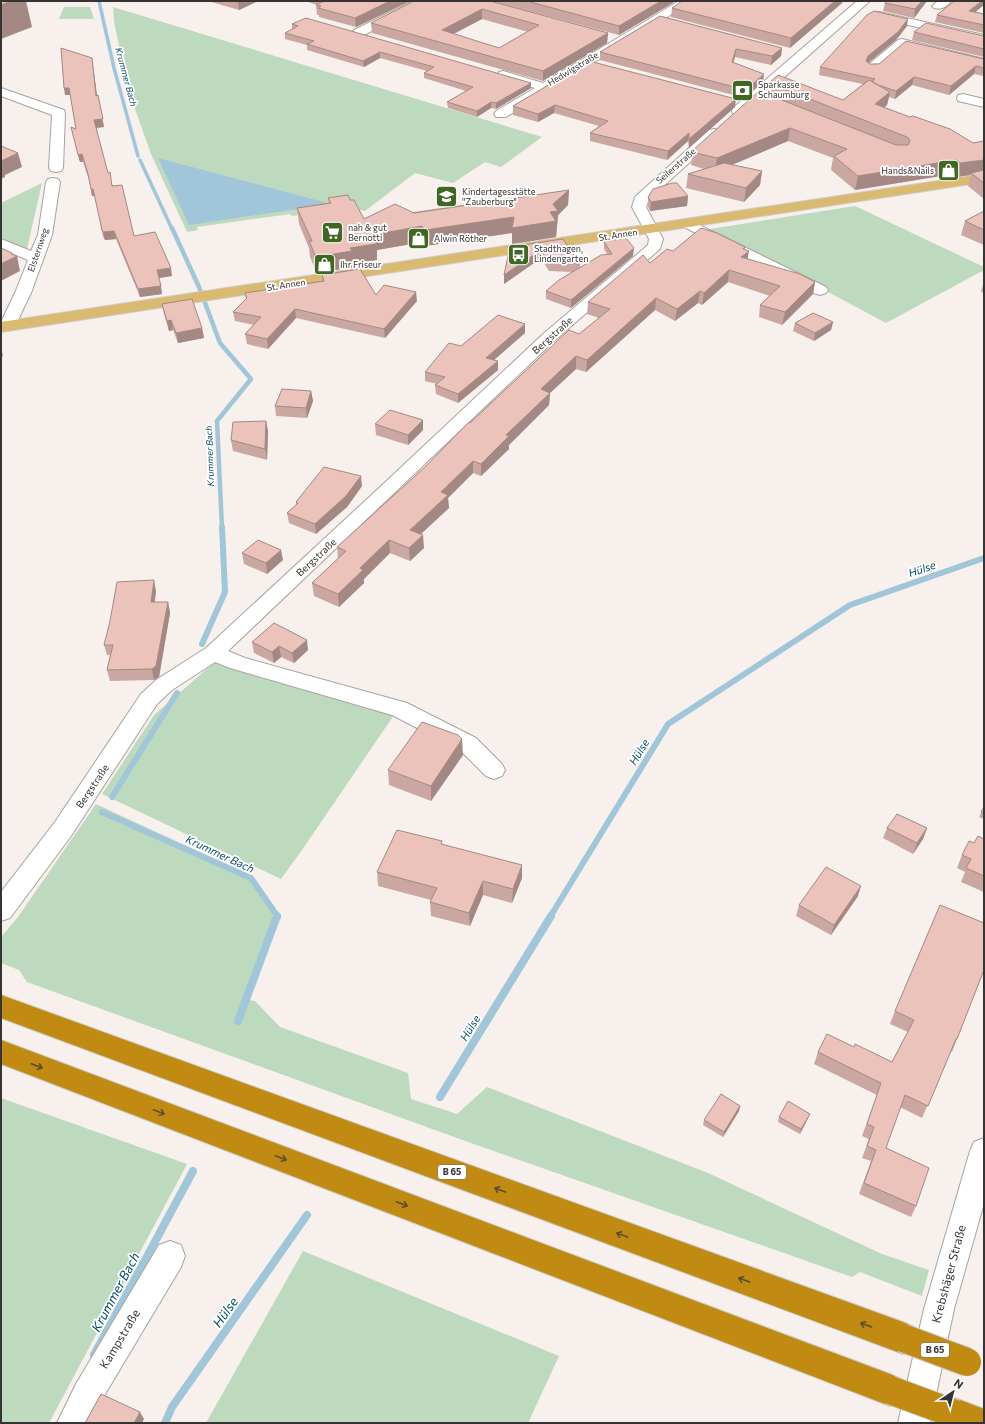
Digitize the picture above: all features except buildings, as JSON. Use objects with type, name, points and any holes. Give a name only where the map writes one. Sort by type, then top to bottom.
[{"type":"highway","name":"B 65","points":[[1,1006],[976,1365]]},
{"type":"highway","points":[[1,1052],[967,1419]]},
{"type":"main road","name":"St. Annen","points":[[4,327],[984,178]]},
{"type":"street","points":[[358,33],[422,1]]},
{"type":"street","name":"Hedwigstraße","points":[[501,114],[683,1]]},
{"type":"street","points":[[859,5],[984,39]]},
{"type":"street","name":"Seilerstraße","points":[[651,229],[639,207],[642,197],[859,5]]},
{"type":"street","points":[[656,19],[671,23]]},
{"type":"street","points":[[344,29],[373,37]]},
{"type":"street","points":[[606,37],[620,41]]},
{"type":"street","points":[[872,68],[902,43],[984,64]]},
{"type":"street","points":[[786,52],[801,56]]},
{"type":"street","points":[[585,62],[600,66]]},
{"type":"street","points":[[492,72],[544,87]]},
{"type":"street","name":"Elsternweg","points":[[1,92],[59,113],[54,175],[45,235],[23,293],[4,327]]},
{"type":"street","points":[[963,98],[984,103]]},
{"type":"street","points":[[733,100],[769,102]]},
{"type":"street","points":[[689,224],[820,290]]},
{"type":"street","name":"Bergstraße","points":[[1,911],[63,829],[149,699],[164,685],[213,653],[548,338],[655,246],[656,239],[651,229]]},
{"type":"street","points":[[1,243],[35,258]]},
{"type":"street","points":[[6,296],[23,293]]},
{"type":"street","points":[[213,653],[238,663],[399,709],[468,744],[494,770]]},
{"type":"street","name":"Krebshäger Straße","points":[[914,1423],[940,1309],[984,1151]]},
{"type":"street","name":"Kampstraße","points":[[73,1423],[87,1395],[170,1256]]},
{"type":"green space","points":[[64,7],[90,7],[94,19],[59,19]]},
{"type":"green space","points":[[113,7],[542,137],[501,167],[485,162],[453,183],[415,173],[365,211],[350,208],[292,216],[290,214],[197,227],[198,230],[187,232],[151,154],[129,92],[114,22]]},
{"type":"green space","points":[[42,183],[27,249],[1,239],[1,203]]},
{"type":"green space","points":[[855,206],[984,267],[984,270],[886,323],[710,229]]},
{"type":"green space","points":[[216,661],[394,715],[281,879],[102,794],[154,715]]},
{"type":"green space","points":[[96,804],[253,877],[278,917],[243,999],[255,1001],[280,1027],[408,1073],[411,1099],[457,1114],[487,1087],[708,1173],[882,1254],[929,1270],[922,1296],[860,1272],[852,1277],[468,1142],[27,982],[19,970],[1,963],[1,937],[18,917]]},
{"type":"green space","points":[[1,1098],[187,1164],[49,1423],[1,1423]]},
{"type":"green space","points":[[303,1251],[559,1356],[528,1423],[206,1423]]},
{"type":"water","points":[[158,158],[331,204],[189,225]]},
{"type":"waterway","name":"Krummer Bach","points":[[99,1],[114,68],[138,156]]},
{"type":"waterway","name":"Krummer Bach","points":[[140,160],[172,229]]},
{"type":"waterway","name":"Krummer Bach","points":[[172,228],[199,287],[220,343],[251,379],[217,421],[222,528]]},
{"type":"waterway","name":"Krummer Bach","points":[[202,644],[225,592],[222,527]]},
{"type":"waterway","name":"Hülse","points":[[550,917],[668,724],[850,605],[984,558]]},
{"type":"waterway","name":"Krummer Bach","points":[[112,797],[177,693]]},
{"type":"waterway","name":"Krummer Bach","points":[[102,812],[251,878],[278,917]]},
{"type":"waterway","name":"Krummer Bach","points":[[238,1021],[277,916]]},
{"type":"waterway","name":"Hülse","points":[[440,1097],[551,916]]},
{"type":"waterway","name":"Krummer Bach","points":[[94,1355],[193,1171]]},
{"type":"waterway","name":"Hülse","points":[[165,1423],[172,1407],[307,1215]]},
{"type":"place","name":"Sparkasse Schaumburg","points":[[742,90]]},
{"type":"place","name":"Hands&Nails","points":[[949,171]]},
{"type":"place","name":"Kindertagesstätte \"Zauberburg\"","points":[[447,197]]},
{"type":"place","name":"nah & gut Bernotti","points":[[333,233]]},
{"type":"place","name":"Alwin Röther","points":[[418,239]]},
{"type":"place","name":"Stadthagen, Lindengarten","points":[[519,254]]},
{"type":"place","name":"Ihr Friseur","points":[[324,265]]}]
